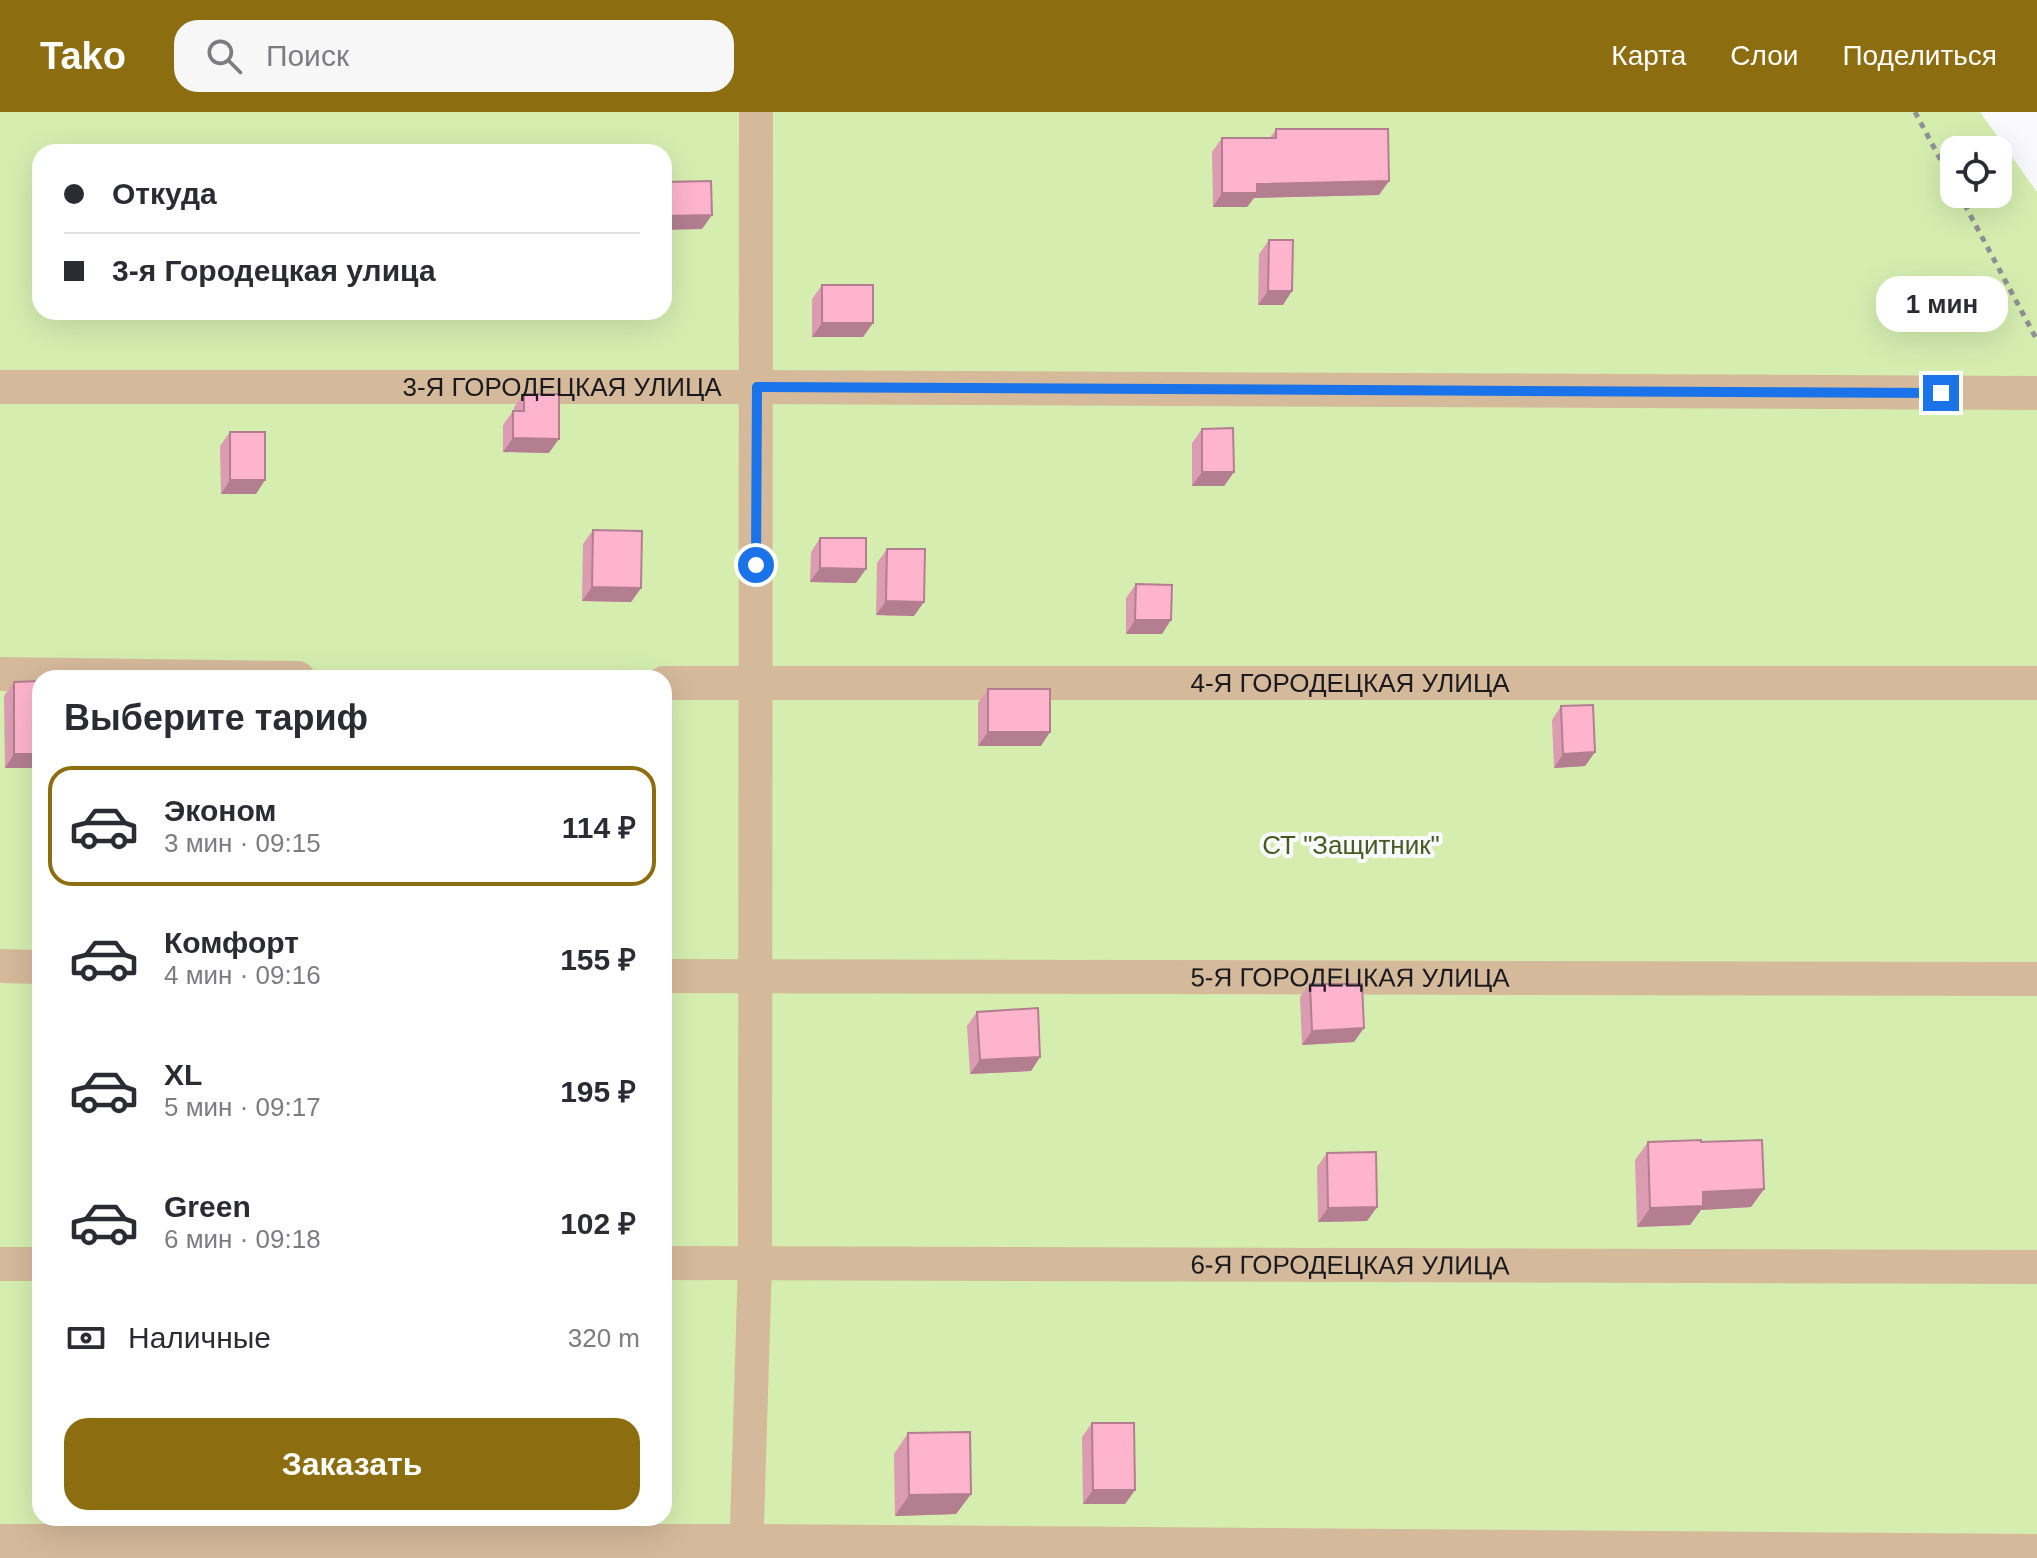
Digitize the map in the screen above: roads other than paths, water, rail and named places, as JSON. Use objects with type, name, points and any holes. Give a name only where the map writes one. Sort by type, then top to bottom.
[{"type":"street","points":[[746,1550],[755,1263],[756,112]]},
{"type":"street","name":"3-Я ГОРОДЕЦКАЯ УЛИЦА","points":[[0,387],[2037,393]]},
{"type":"street","points":[[0,674],[32,674]]},
{"type":"street","name":"4-Я ГОРОДЕЦКАЯ УЛИЦА","points":[[672,683],[2037,683]]},
{"type":"street","points":[[0,966],[32,967]]},
{"type":"street","name":"5-Я ГОРОДЕЦКАЯ УЛИЦА","points":[[672,976],[2037,979]]},
{"type":"street","name":"6-Я ГОРОДЕЦКАЯ УЛИЦА","points":[[672,1263],[2037,1267]]},
{"type":"street","points":[[0,1264],[32,1264]]},
{"type":"street","points":[[0,1541],[746,1550],[2037,1551]]},
{"type":"park label","name":"СТ \"Защитник\"","points":[[1351,845]]}]
